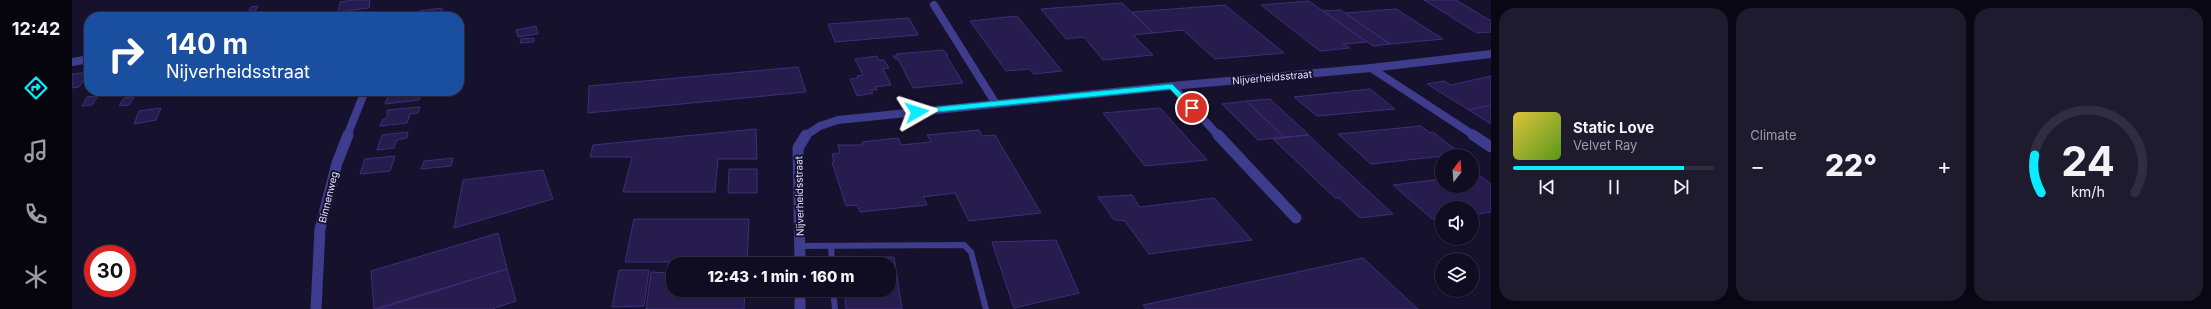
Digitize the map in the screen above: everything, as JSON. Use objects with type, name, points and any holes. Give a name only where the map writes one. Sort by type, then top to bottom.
[{"type":"street","points":[[934,5],[996,104]]},
{"type":"street","name":"Nijverheidsstraat","points":[[800,257],[798,148],[802,138],[812,128],[822,123],[838,120],[1172,86],[1371,68],[1491,54]]},
{"type":"street","points":[[72,62],[84,60]]},
{"type":"street","points":[[1371,68],[1491,147]]},
{"type":"street","points":[[1172,86],[1296,218]]},
{"type":"street","name":"Binnenweg","points":[[316,309],[320,229],[337,163],[363,96]]},
{"type":"street","points":[[800,297],[800,309]]},
{"type":"lane","points":[[799,246],[964,246],[970,252],[986,309]]},
{"type":"lane","points":[[831,246],[832,257]]},
{"type":"lane","points":[[834,297],[834,309]]},
{"type":"building","points":[[370,0],[369,8],[338,12],[340,2]]},
{"type":"building","points":[[1424,0],[1456,0],[1491,21],[1491,32],[1477,33]]},
{"type":"building","points":[[1309,1],[1367,42],[1343,44],[1350,48],[1320,51],[1261,5]]},
{"type":"building","points":[[1122,3],[1153,33],[1133,35],[1153,55],[1103,60],[1084,37],[1066,39],[1041,9]]},
{"type":"building","points":[[1225,5],[1284,53],[1215,59],[1183,30],[1153,33],[1132,12]]},
{"type":"building","points":[[258,6],[255,11],[248,12],[251,7]]},
{"type":"building","points":[[442,8],[442,12],[419,11]]},
{"type":"building","points":[[1396,9],[1443,39],[1390,44],[1345,13]]},
{"type":"building","points":[[1340,10],[1390,44],[1373,46],[1323,11]]},
{"type":"building","points":[[1017,16],[1062,71],[1034,74],[1030,69],[1006,71],[970,21]]},
{"type":"building","points":[[909,18],[918,35],[835,42],[828,24]]},
{"type":"building","points":[[536,26],[538,34],[518,37],[516,30]]},
{"type":"building","points":[[534,38],[534,42],[520,43],[521,39]]},
{"type":"building","points":[[943,50],[948,55],[946,55],[963,83],[913,88],[898,59],[895,59],[893,56],[897,56],[896,54]]},
{"type":"building","points":[[877,56],[879,60],[884,60],[889,68],[883,69],[891,85],[875,87],[877,90],[871,90],[873,93],[857,96],[850,79],[858,78],[857,76],[863,75],[855,59]]},
{"type":"building","points":[[798,67],[806,92],[588,113],[589,86]]},
{"type":"building","points":[[84,73],[84,80],[79,87],[72,88],[72,74]]},
{"type":"building","points":[[1491,76],[1491,105],[1469,110],[1427,84],[1444,81],[1451,85]]},
{"type":"building","points":[[1370,89],[1395,109],[1317,116],[1294,97]]},
{"type":"building","points":[[98,96],[92,105],[82,106],[87,97]]},
{"type":"building","points":[[388,96],[420,96],[419,100],[385,104]]},
{"type":"building","points":[[134,97],[129,105],[119,106],[124,98]]},
{"type":"building","points":[[1270,99],[1309,135],[1284,137],[1246,101]]},
{"type":"building","points":[[1246,101],[1284,137],[1258,140],[1222,104]]},
{"type":"building","points":[[1491,105],[1491,124],[1469,110]]},
{"type":"building","points":[[420,107],[418,113],[410,114],[407,123],[380,126],[383,119],[387,118],[387,110]]},
{"type":"building","points":[[161,108],[156,120],[134,124],[139,111]]},
{"type":"building","points":[[1160,108],[1207,160],[1145,166],[1103,113]]},
{"type":"building","points":[[1421,126],[1430,133],[1433,132],[1455,149],[1435,149],[1435,157],[1371,164],[1338,134]]},
{"type":"building","points":[[756,129],[757,159],[718,159],[715,192],[623,192],[632,157],[590,157],[593,145]]},
{"type":"building","points":[[979,130],[982,136],[995,135],[1041,213],[969,221],[955,193],[923,197],[927,205],[860,212],[857,205],[846,206],[832,162],[834,162],[832,154],[840,153],[838,145],[863,145],[862,142],[898,138],[901,145],[931,142],[927,135]]},
{"type":"building","points":[[408,132],[407,138],[397,140],[394,148],[377,150],[382,135]]},
{"type":"building","points":[[1308,135],[1393,214],[1360,218],[1339,198],[1335,198],[1273,139]]},
{"type":"building","points":[[395,156],[390,171],[360,174],[365,159]]},
{"type":"building","points":[[453,158],[451,166],[421,169],[424,161]]},
{"type":"building","points":[[729,169],[757,169],[757,193],[728,193]]},
{"type":"building","points":[[543,170],[553,199],[454,228],[463,180]]},
{"type":"building","points":[[1479,175],[1491,184],[1491,212],[1479,214],[1479,201],[1435,201],[1435,219],[1432,219],[1393,185],[1435,180],[1435,193],[1479,193]]},
{"type":"building","points":[[1132,195],[1140,207],[1214,198],[1252,240],[1149,254],[1125,221],[1114,220],[1098,197]]},
{"type":"building","points":[[634,219],[749,219],[747,257],[666,257],[666,262],[625,262]]},
{"type":"building","points":[[498,233],[507,269],[374,309],[371,271]]},
{"type":"building","points":[[1056,240],[1079,293],[1014,308],[992,242]]},
{"type":"building","points":[[1363,258],[1418,309],[1146,309],[1143,305]]},
{"type":"building","points":[[507,269],[516,301],[492,309],[378,309]]},
{"type":"building","points":[[619,270],[649,270],[644,306],[612,307]]},
{"type":"building","points":[[896,270],[902,309],[846,309],[845,297],[896,297]]},
{"type":"building","points":[[651,272],[666,273],[666,297],[745,297],[744,309],[646,309]]},
{"type":"route","points":[[917,112],[1172,86],[1192,108]]}]
